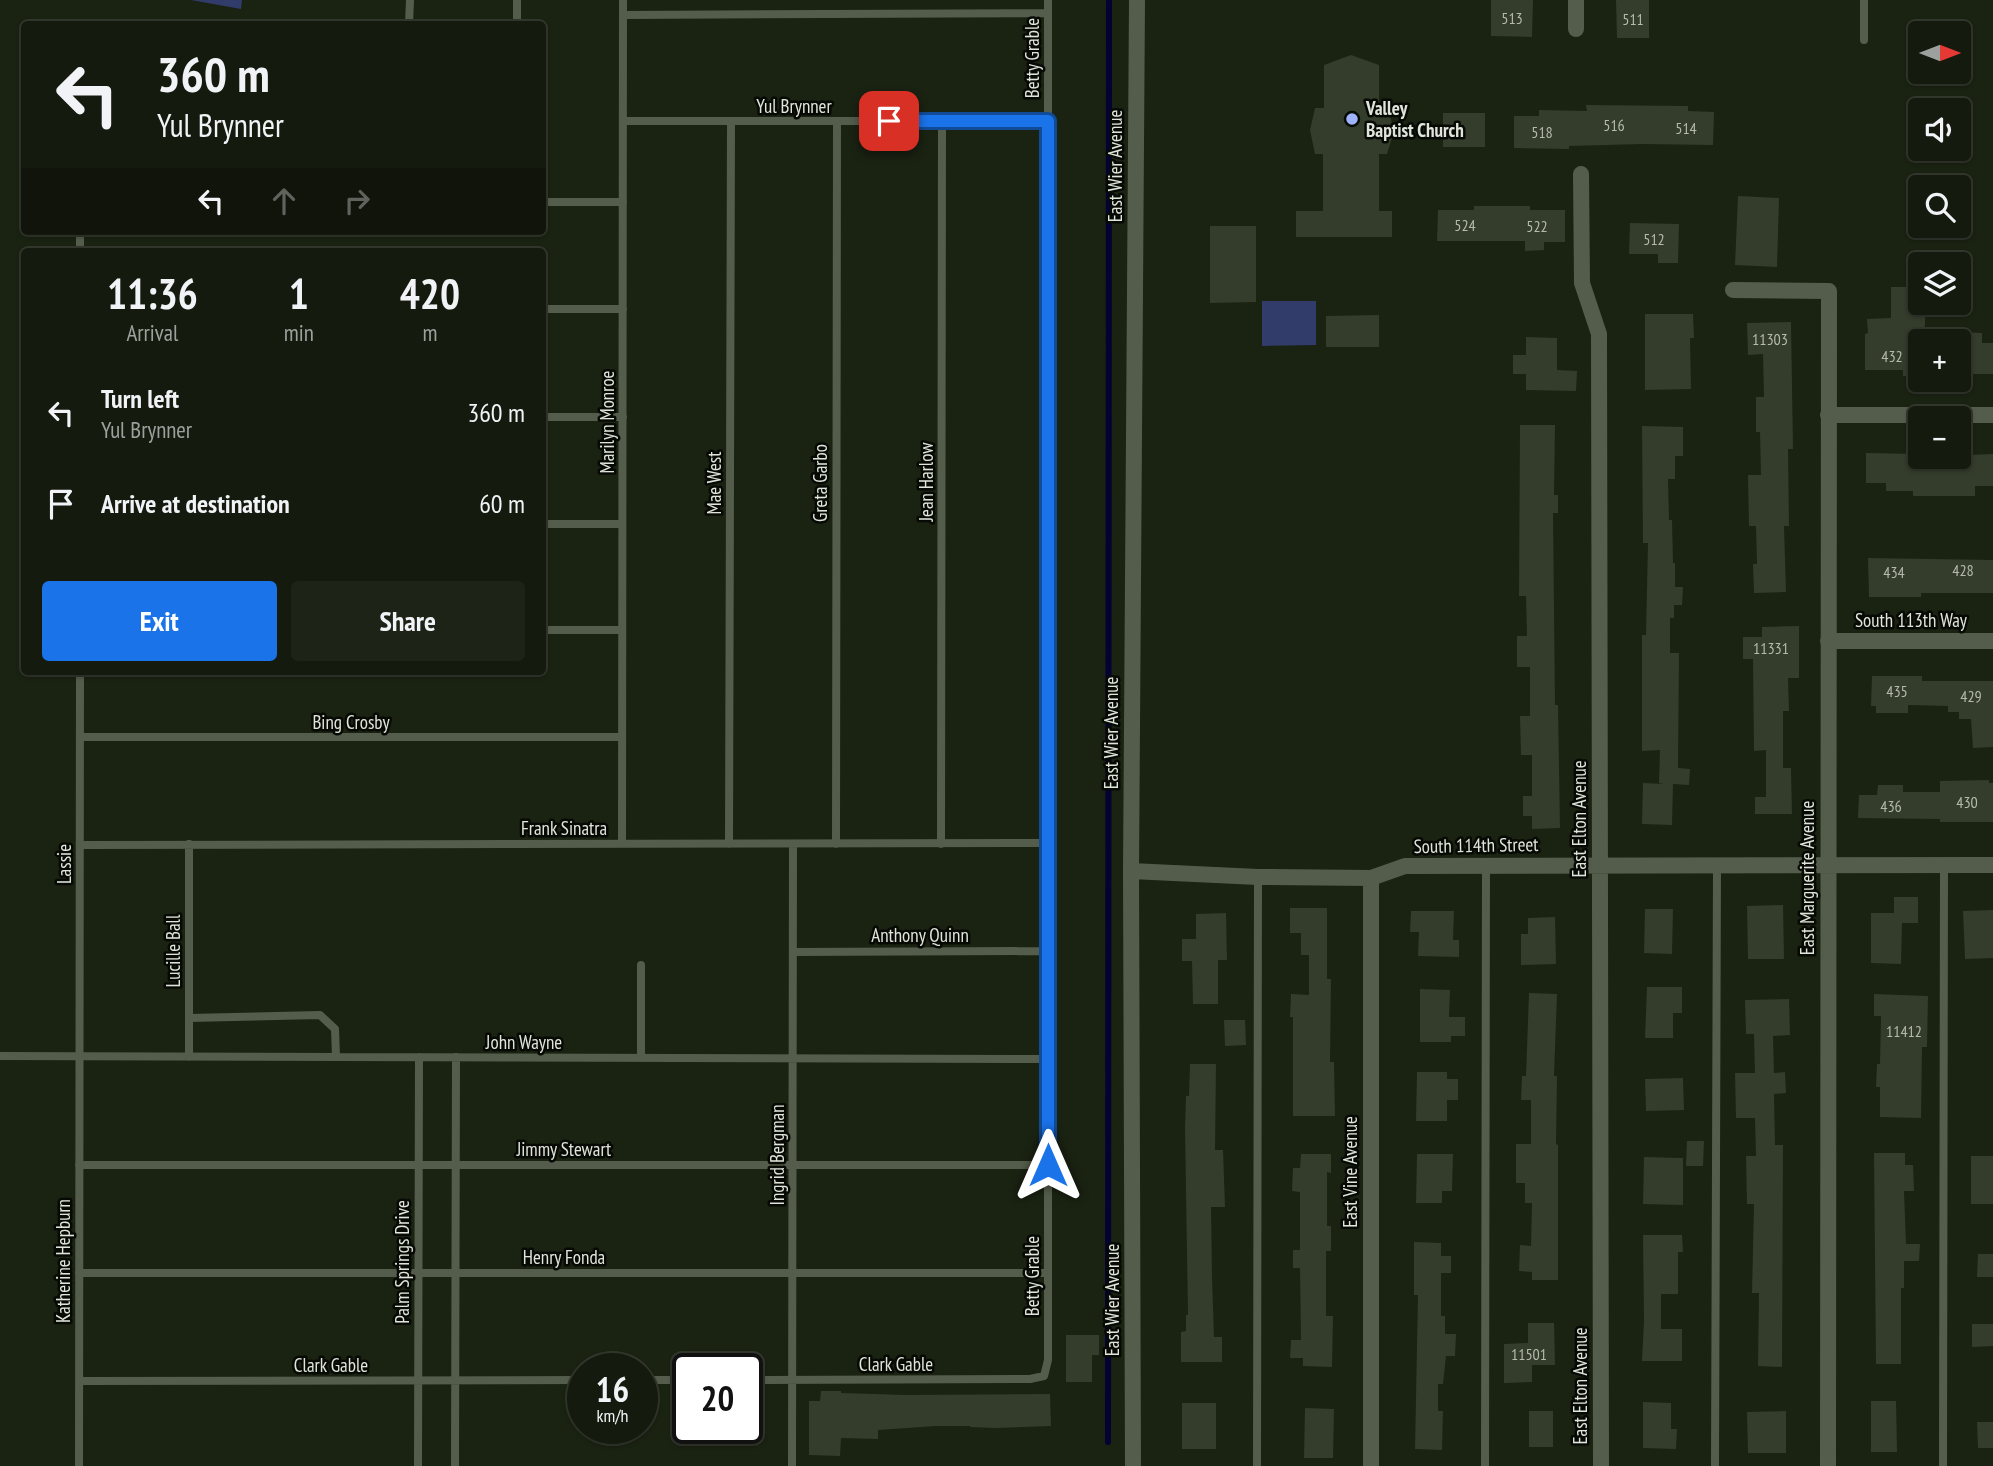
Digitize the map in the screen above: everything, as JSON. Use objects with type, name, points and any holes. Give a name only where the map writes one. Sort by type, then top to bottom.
[{"type":"street","name":"East Wier Avenue","points":[[1133,1466],[1131,871],[1137,0]]},
{"type":"street","points":[[1576,0],[1576,29]]},
{"type":"street","name":"East Elton Avenue","points":[[1581,174],[1582,283],[1599,334],[1601,1466]]},
{"type":"street","name":"East Marguerite Avenue","points":[[1733,290],[1829,290],[1828,1466]]},
{"type":"street","points":[[1828,415],[1993,415]]},
{"type":"street","name":"South 113th Way","points":[[1828,641],[1993,641]]},
{"type":"street","name":"South 114th Street","points":[[1131,871],[1258,877],[1371,878],[1405,866],[1993,865]]},
{"type":"street","name":"East Vine Avenue","points":[[1370,1466],[1371,878]]},
{"type":"lane","points":[[410,0],[410,21]]},
{"type":"lane","points":[[517,0],[517,21]]},
{"type":"lane","name":"Marilyn Monroe","points":[[622,844],[623,0]]},
{"type":"lane","name":"Betty Grable","points":[[1044,1376],[1048,1360],[1048,0]]},
{"type":"lane","points":[[1864,0],[1864,40]]},
{"type":"lane","points":[[623,15],[1048,13]]},
{"type":"lane","name":"Yul Brynner","points":[[623,121],[1048,121]]},
{"type":"lane","name":"Mae West","points":[[729,844],[731,121]]},
{"type":"lane","name":"Greta Garbo","points":[[836,844],[837,121]]},
{"type":"lane","name":"Jean Harlow","points":[[942,121],[942,844]]},
{"type":"lane","points":[[546,202],[623,202]]},
{"type":"lane","points":[[546,309],[623,309]]},
{"type":"lane","points":[[546,417],[623,417]]},
{"type":"lane","points":[[546,524],[622,524]]},
{"type":"lane","points":[[546,630],[622,630]]},
{"type":"lane","name":"Lassie","points":[[79,675],[79,1057]]},
{"type":"lane","name":"Bing Crosby","points":[[79,737],[622,737]]},
{"type":"lane","name":"Frank Sinatra","points":[[79,845],[1048,843]]},
{"type":"lane","name":"Lucille Ball","points":[[189,844],[189,1057]]},
{"type":"lane","name":"Ingrid Bergman","points":[[792,1466],[793,844]]},
{"type":"lane","points":[[1715,1466],[1717,864]]},
{"type":"lane","points":[[1943,1466],[1944,865]]},
{"type":"lane","points":[[1485,1466],[1486,866]]},
{"type":"lane","points":[[1257,1466],[1258,877]]},
{"type":"lane","name":"Anthony Quinn","points":[[793,952],[1048,951]]},
{"type":"lane","points":[[640,1058],[641,965]]},
{"type":"lane","points":[[189,1018],[320,1015],[335,1029],[336,1057]]},
{"type":"lane","name":"John Wayne","points":[[0,1056],[1048,1059]]},
{"type":"lane","name":"Katherine Hepburn","points":[[79,1057],[79,1466]]},
{"type":"lane","name":"Palm Springs Drive","points":[[418,1466],[419,1057]]},
{"type":"lane","points":[[455,1466],[456,1057]]},
{"type":"lane","name":"Jimmy Stewart","points":[[79,1166],[1048,1165]]},
{"type":"lane","name":"Henry Fonda","points":[[79,1273],[1048,1273]]},
{"type":"lane","name":"Clark Gable","points":[[763,1380],[1030,1379],[1044,1376]]},
{"type":"lane","name":"Clark Gable","points":[[79,1381],[567,1380]]},
{"type":"shaded area","points":[[191,0],[242,0],[241,9]]},
{"type":"shaded area","points":[[1262,301],[1316,301],[1316,345],[1262,346]]},
{"type":"building","points":[[1491,0],[1533,0],[1532,37],[1491,36]]},
{"type":"building","points":[[1616,0],[1649,0],[1649,38],[1617,38]]},
{"type":"building","name":"Valley Baptist Church","points":[[1351,55],[1379,65],[1379,108],[1388,108],[1394,131],[1387,154],[1379,154],[1379,211],[1392,211],[1392,237],[1296,237],[1296,211],[1323,211],[1323,154],[1315,154],[1310,130],[1315,108],[1324,108],[1324,65]]},
{"type":"building","points":[[1586,105],[1688,106],[1688,111],[1714,112],[1713,145],[1514,148],[1514,116],[1539,116],[1539,110],[1587,111]]},
{"type":"building","points":[[1443,113],[1485,113],[1485,147],[1443,147]]},
{"type":"building","points":[[1738,196],[1779,198],[1777,267],[1735,265]]},
{"type":"building","points":[[1474,206],[1530,206],[1530,210],[1565,210],[1565,242],[1544,242],[1544,250],[1525,251],[1525,241],[1437,241],[1438,210],[1474,210]]},
{"type":"building","points":[[1630,223],[1679,224],[1678,263],[1658,263],[1658,254],[1629,254]]},
{"type":"building","points":[[1210,226],[1256,226],[1256,302],[1210,303]]},
{"type":"building","points":[[1891,287],[1908,287],[1908,315],[1925,315],[1925,329],[1908,329],[1908,376],[1903,376],[1903,370],[1865,370],[1867,319],[1891,318]]},
{"type":"building","points":[[1645,314],[1693,314],[1694,338],[1690,338],[1691,389],[1645,390]]},
{"type":"building","points":[[1379,315],[1379,347],[1326,347],[1326,316]]},
{"type":"building","points":[[1791,322],[1793,449],[1788,449],[1789,526],[1784,526],[1786,592],[1754,593],[1753,564],[1757,564],[1756,526],[1749,526],[1748,475],[1761,475],[1760,432],[1756,432],[1756,397],[1764,397],[1763,354],[1748,355],[1747,323]]},
{"type":"building","points":[[1971,333],[1982,333],[1982,343],[1993,343],[1993,374],[1971,374]]},
{"type":"building","points":[[1526,337],[1557,338],[1557,370],[1577,371],[1576,391],[1526,390],[1526,374],[1513,374],[1513,355],[1526,355]]},
{"type":"building","points":[[1520,425],[1555,425],[1554,495],[1558,495],[1558,513],[1553,513],[1555,705],[1558,705],[1560,828],[1532,829],[1532,816],[1523,816],[1523,796],[1532,796],[1532,755],[1521,755],[1520,716],[1530,716],[1530,667],[1517,667],[1517,636],[1527,636],[1526,596],[1519,596]]},
{"type":"building","points":[[1642,426],[1683,427],[1683,456],[1675,456],[1675,479],[1668,479],[1675,587],[1683,587],[1682,605],[1674,605],[1674,618],[1670,618],[1670,653],[1679,653],[1678,768],[1690,769],[1689,785],[1673,784],[1672,825],[1642,824],[1643,783],[1664,784],[1659,783],[1660,750],[1642,751],[1642,635],[1646,635],[1648,543],[1643,543]]},
{"type":"building","points":[[1866,453],[1908,454],[1908,469],[1971,469],[1971,455],[1993,454],[1993,486],[1975,486],[1975,496],[1913,496],[1913,491],[1886,491],[1886,483],[1866,483]]},
{"type":"building","points":[[1868,558],[1993,560],[1993,593],[1921,593],[1921,597],[1869,597]]},
{"type":"building","points":[[1799,626],[1799,678],[1788,678],[1789,711],[1783,711],[1783,768],[1791,768],[1792,814],[1755,814],[1755,797],[1766,797],[1766,750],[1754,751],[1753,659],[1743,659],[1743,637],[1762,637],[1762,627]]},
{"type":"building","points":[[1872,676],[1922,676],[1922,681],[1993,681],[1993,747],[1973,748],[1971,719],[1959,719],[1959,712],[1948,712],[1948,706],[1908,705],[1908,713],[1876,713],[1876,706],[1871,706]]},
{"type":"building","points":[[1989,780],[1989,783],[1993,783],[1993,822],[1858,818],[1859,795],[1877,795],[1878,785],[1903,785],[1903,792],[1940,792],[1940,781]]},
{"type":"building","points":[[1894,897],[1918,897],[1918,923],[1902,923],[1901,964],[1871,963],[1871,913],[1894,913]]},
{"type":"building","points":[[1783,905],[1784,959],[1748,959],[1747,906]]},
{"type":"building","points":[[1290,908],[1327,908],[1327,979],[1331,979],[1330,1062],[1334,1062],[1335,1116],[1293,1116],[1291,994],[1309,995],[1309,955],[1301,955],[1301,933],[1290,933]]},
{"type":"building","points":[[1645,909],[1673,909],[1672,954],[1644,953]]},
{"type":"building","points":[[1993,910],[1993,958],[1965,959],[1963,911]]},
{"type":"building","points":[[1411,911],[1454,911],[1453,940],[1459,940],[1459,957],[1418,956],[1419,932],[1410,932]]},
{"type":"building","points":[[1226,913],[1227,960],[1218,960],[1218,1004],[1193,1004],[1192,961],[1182,961],[1182,939],[1196,939],[1196,914]]},
{"type":"building","points":[[1555,917],[1556,964],[1521,965],[1521,934],[1528,934],[1528,918]]},
{"type":"building","points":[[1647,987],[1682,987],[1682,1013],[1673,1013],[1673,1038],[1645,1038]]},
{"type":"building","points":[[1420,989],[1450,990],[1449,1017],[1465,1017],[1465,1036],[1451,1036],[1451,1042],[1420,1042]]},
{"type":"building","points":[[1529,993],[1557,994],[1554,1076],[1557,1076],[1558,1280],[1532,1280],[1532,1272],[1519,1271],[1520,1245],[1531,1246],[1532,1203],[1525,1203],[1525,1183],[1516,1183],[1516,1144],[1531,1144],[1531,1100],[1521,1100],[1522,1076],[1526,1076]]},
{"type":"building","points":[[1874,994],[1928,996],[1927,1047],[1922,1047],[1921,1118],[1880,1117],[1880,1087],[1876,1087],[1877,1064],[1880,1064],[1881,1016],[1874,1016]]},
{"type":"building","points":[[1789,999],[1790,1035],[1773,1036],[1774,1073],[1785,1072],[1786,1093],[1774,1094],[1775,1145],[1783,1145],[1782,1367],[1758,1366],[1759,1293],[1752,1293],[1754,1204],[1747,1204],[1746,1156],[1756,1156],[1755,1118],[1736,1118],[1735,1073],[1755,1073],[1754,1034],[1746,1034],[1745,1000]]},
{"type":"building","points":[[1224,1020],[1245,1020],[1246,1045],[1225,1046]]},
{"type":"building","points":[[1190,1064],[1216,1064],[1215,1150],[1223,1150],[1225,1207],[1211,1207],[1212,1277],[1214,1337],[1222,1337],[1222,1362],[1181,1362],[1181,1332],[1186,1331],[1188,1315],[1185,1129]]},
{"type":"building","points":[[1417,1072],[1447,1072],[1447,1079],[1458,1079],[1458,1100],[1447,1100],[1447,1121],[1416,1121]]},
{"type":"building","points":[[1683,1078],[1684,1110],[1646,1111],[1645,1079]]},
{"type":"building","points":[[1687,1141],[1704,1141],[1703,1166],[1686,1166]]},
{"type":"building","points":[[1874,1153],[1905,1153],[1905,1165],[1913,1165],[1914,1191],[1904,1191],[1906,1244],[1920,1244],[1919,1261],[1904,1261],[1904,1288],[1901,1288],[1901,1364],[1876,1364]]},
{"type":"building","points":[[1301,1154],[1331,1154],[1331,1173],[1327,1172],[1327,1226],[1331,1226],[1331,1251],[1326,1251],[1326,1316],[1333,1316],[1332,1367],[1303,1366],[1303,1358],[1290,1358],[1291,1340],[1301,1340],[1300,1268],[1293,1268],[1293,1250],[1300,1250],[1300,1192],[1292,1191],[1293,1168],[1300,1168]]},
{"type":"building","points":[[1417,1154],[1453,1154],[1452,1191],[1442,1191],[1442,1203],[1416,1203]]},
{"type":"building","points":[[1971,1156],[1993,1156],[1993,1204],[1971,1204]]},
{"type":"building","points":[[1644,1157],[1683,1158],[1683,1205],[1643,1204]]},
{"type":"building","points":[[1643,1235],[1682,1235],[1683,1252],[1678,1252],[1678,1294],[1661,1294],[1661,1329],[1682,1329],[1682,1361],[1642,1361]]},
{"type":"building","points":[[1414,1242],[1441,1243],[1441,1256],[1451,1256],[1451,1273],[1441,1273],[1441,1316],[1445,1316],[1445,1334],[1456,1334],[1455,1356],[1446,1356],[1443,1384],[1438,1384],[1438,1411],[1443,1411],[1442,1450],[1415,1449],[1418,1295],[1414,1295]]},
{"type":"building","points":[[1978,1254],[1993,1254],[1993,1277],[1977,1277]]},
{"type":"building","points":[[1528,1323],[1554,1323],[1555,1365],[1532,1365],[1532,1382],[1504,1383],[1504,1344],[1528,1343]]},
{"type":"building","points":[[1972,1324],[1993,1324],[1993,1346],[1972,1347]]},
{"type":"building","points":[[1066,1335],[1099,1335],[1099,1355],[1092,1355],[1092,1382],[1066,1382]]},
{"type":"building","points":[[821,1391],[906,1395],[1050,1394],[1051,1426],[936,1426],[878,1430],[878,1439],[841,1438],[840,1456],[809,1455],[809,1401],[820,1401]]},
{"type":"building","points":[[1871,1401],[1896,1401],[1897,1452],[1871,1452]]},
{"type":"building","points":[[1643,1402],[1671,1403],[1671,1429],[1677,1429],[1676,1449],[1643,1448]]},
{"type":"building","points":[[1182,1403],[1216,1403],[1216,1449],[1182,1449]]},
{"type":"building","points":[[1305,1408],[1334,1409],[1333,1458],[1304,1458]]},
{"type":"building","points":[[1529,1411],[1553,1411],[1553,1447],[1529,1447]]},
{"type":"building","points":[[1786,1411],[1786,1453],[1748,1453],[1747,1412]]},
{"type":"building","points":[[1977,1422],[1993,1422],[1993,1448],[1978,1448]]},
{"type":"waterway","points":[[1108,1442],[1109,0]]},
{"type":"place","name":"Valley Baptist Church","points":[[1352,119]]},
{"type":"route","points":[[889,121],[1048,121],[1048,1165]]}]
